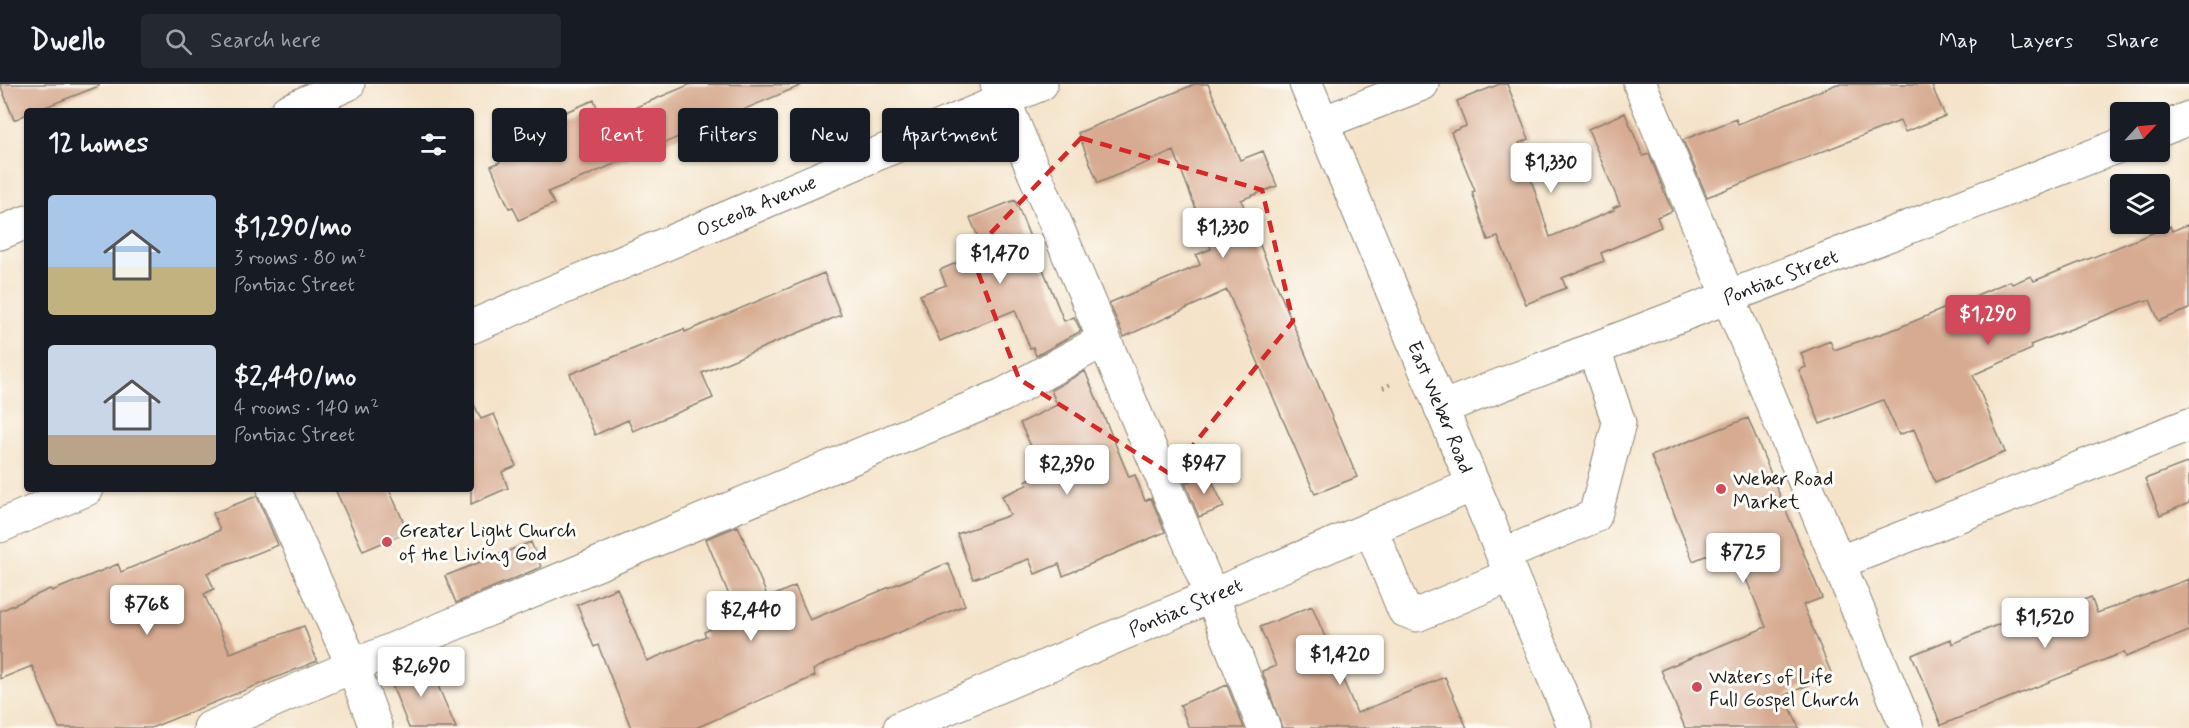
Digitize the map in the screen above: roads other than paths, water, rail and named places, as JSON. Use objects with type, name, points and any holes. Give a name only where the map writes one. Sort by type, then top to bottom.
[{"type":"street","points":[[294,108],[348,84]]},
{"type":"street","name":"Osceola Avenue","points":[[474,326],[1000,92],[1041,84]]},
{"type":"street","name":"East Weber Road","points":[[1306,84],[1575,728]]},
{"type":"street","points":[[1322,123],[1422,84]]},
{"type":"street","points":[[1640,84],[1907,728]]},
{"type":"street","points":[[1000,92],[1212,596],[1264,728]]},
{"type":"street","points":[[2170,126],[2189,118]]},
{"type":"street","name":"Pontiac Street","points":[[1441,408],[2110,149]]},
{"type":"street","points":[[0,233],[24,223]]},
{"type":"street","points":[[210,728],[353,666],[1004,395],[1104,340]]},
{"type":"street","points":[[1371,529],[1404,610],[1409,614],[1417,615],[1595,516],[1619,423],[1594,350]]},
{"type":"street","points":[[1838,563],[2189,425]]},
{"type":"street","name":"Pontiac Street","points":[[900,728],[1473,485]]},
{"type":"street","points":[[0,526],[80,492]]},
{"type":"street","points":[[275,492],[353,666],[376,728]]},
{"type":"place","name":"Weber Road Market","points":[[1721,489]]},
{"type":"place","name":"Greater Light Church of the Living God","points":[[387,542]]},
{"type":"place","name":"Waters of Life Full Gospel Church","points":[[1697,687]]}]
